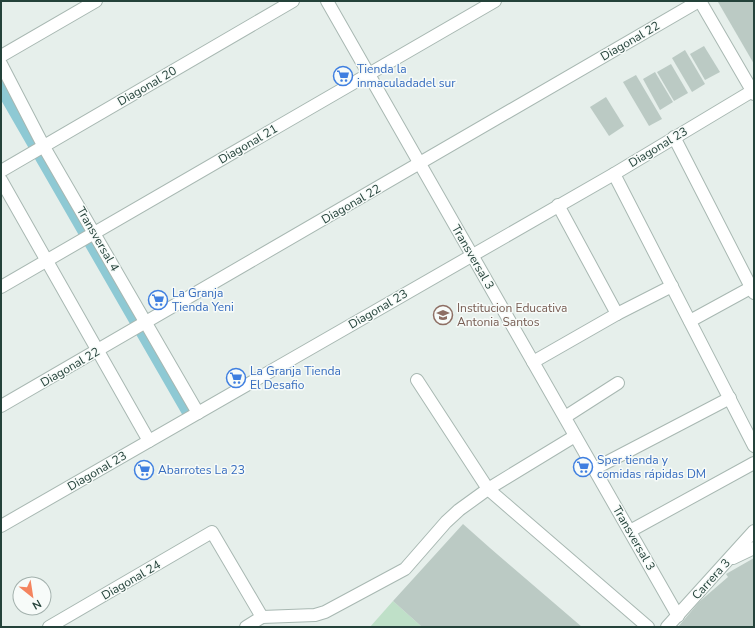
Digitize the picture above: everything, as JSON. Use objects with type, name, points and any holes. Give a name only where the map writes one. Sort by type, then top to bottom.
[{"type":"street","points":[[1,56],[96,1]]},
{"type":"street","name":"Diagonal 20","points":[[1,171],[43,148],[293,1]]},
{"type":"street","name":"Transversal 3","points":[[327,1],[678,616]]},
{"type":"street","name":"Diagonal 21","points":[[1,287],[495,1]]},
{"type":"street","points":[[700,1],[753,92]]},
{"type":"street","name":"Diagonal 22","points":[[1,406],[700,1]]},
{"type":"street","name":"Transversal 4","points":[[1,64],[43,148],[92,235],[143,324],[198,413]]},
{"type":"street","name":"Diagonal 23","points":[[1,526],[558,204],[614,174],[674,137],[753,92]]},
{"type":"street","points":[[674,137],[753,289],[690,321]]},
{"type":"street","points":[[614,174],[754,446]]},
{"type":"street","points":[[1,180],[48,260],[149,441]]},
{"type":"street","points":[[558,204],[617,314]]},
{"type":"street","points":[[533,362],[617,314],[672,286]]},
{"type":"street","points":[[417,380],[488,490],[648,627]]},
{"type":"street","points":[[565,418],[618,383]]},
{"type":"street","points":[[594,469],[730,398]]},
{"type":"street","points":[[246,627],[262,617],[315,614],[325,612],[405,569],[446,522],[459,510],[488,490],[575,436]]},
{"type":"street","points":[[630,531],[754,463]]},
{"type":"street","name":"Carrera 3","points":[[667,627],[754,531]]},
{"type":"street","name":"Diagonal 24","points":[[49,627],[212,532],[262,617]]},
{"type":"street","points":[[728,560],[754,548]]},
{"type":"green space","points":[[393,601],[422,627],[370,627]]},
{"type":"building","points":[[754,1],[754,64],[718,2]]},
{"type":"building","points":[[704,46],[720,72],[705,80],[690,54]]},
{"type":"building","points":[[685,50],[705,84],[692,92],[672,58]]},
{"type":"building","points":[[671,64],[688,93],[674,101],[657,72]]},
{"type":"building","points":[[655,72],[673,102],[660,110],[643,79]]},
{"type":"building","points":[[636,75],[662,119],[649,126],[623,82]]},
{"type":"building","points":[[606,97],[624,126],[609,136],[590,107]]},
{"type":"building","points":[[463,524],[582,627],[422,627],[393,601]]},
{"type":"building","points":[[754,558],[754,627],[678,627],[699,602],[728,577],[726,574]]},
{"type":"waterway","points":[[1,86],[190,414]]},
{"type":"place","name":"Tienda la inmaculadadel sur","points":[[343,76]]},
{"type":"place","name":"La Granja Tienda Yeni","points":[[158,300]]},
{"type":"place","name":"Institucion Educativa Antonia Santos","points":[[443,315]]},
{"type":"place","name":"La Granja Tienda El Desafio","points":[[236,378]]},
{"type":"place","name":"Sper tienda y comidas rápidas DM","points":[[583,467]]},
{"type":"place","name":"Abarrotes La 23","points":[[144,470]]}]
